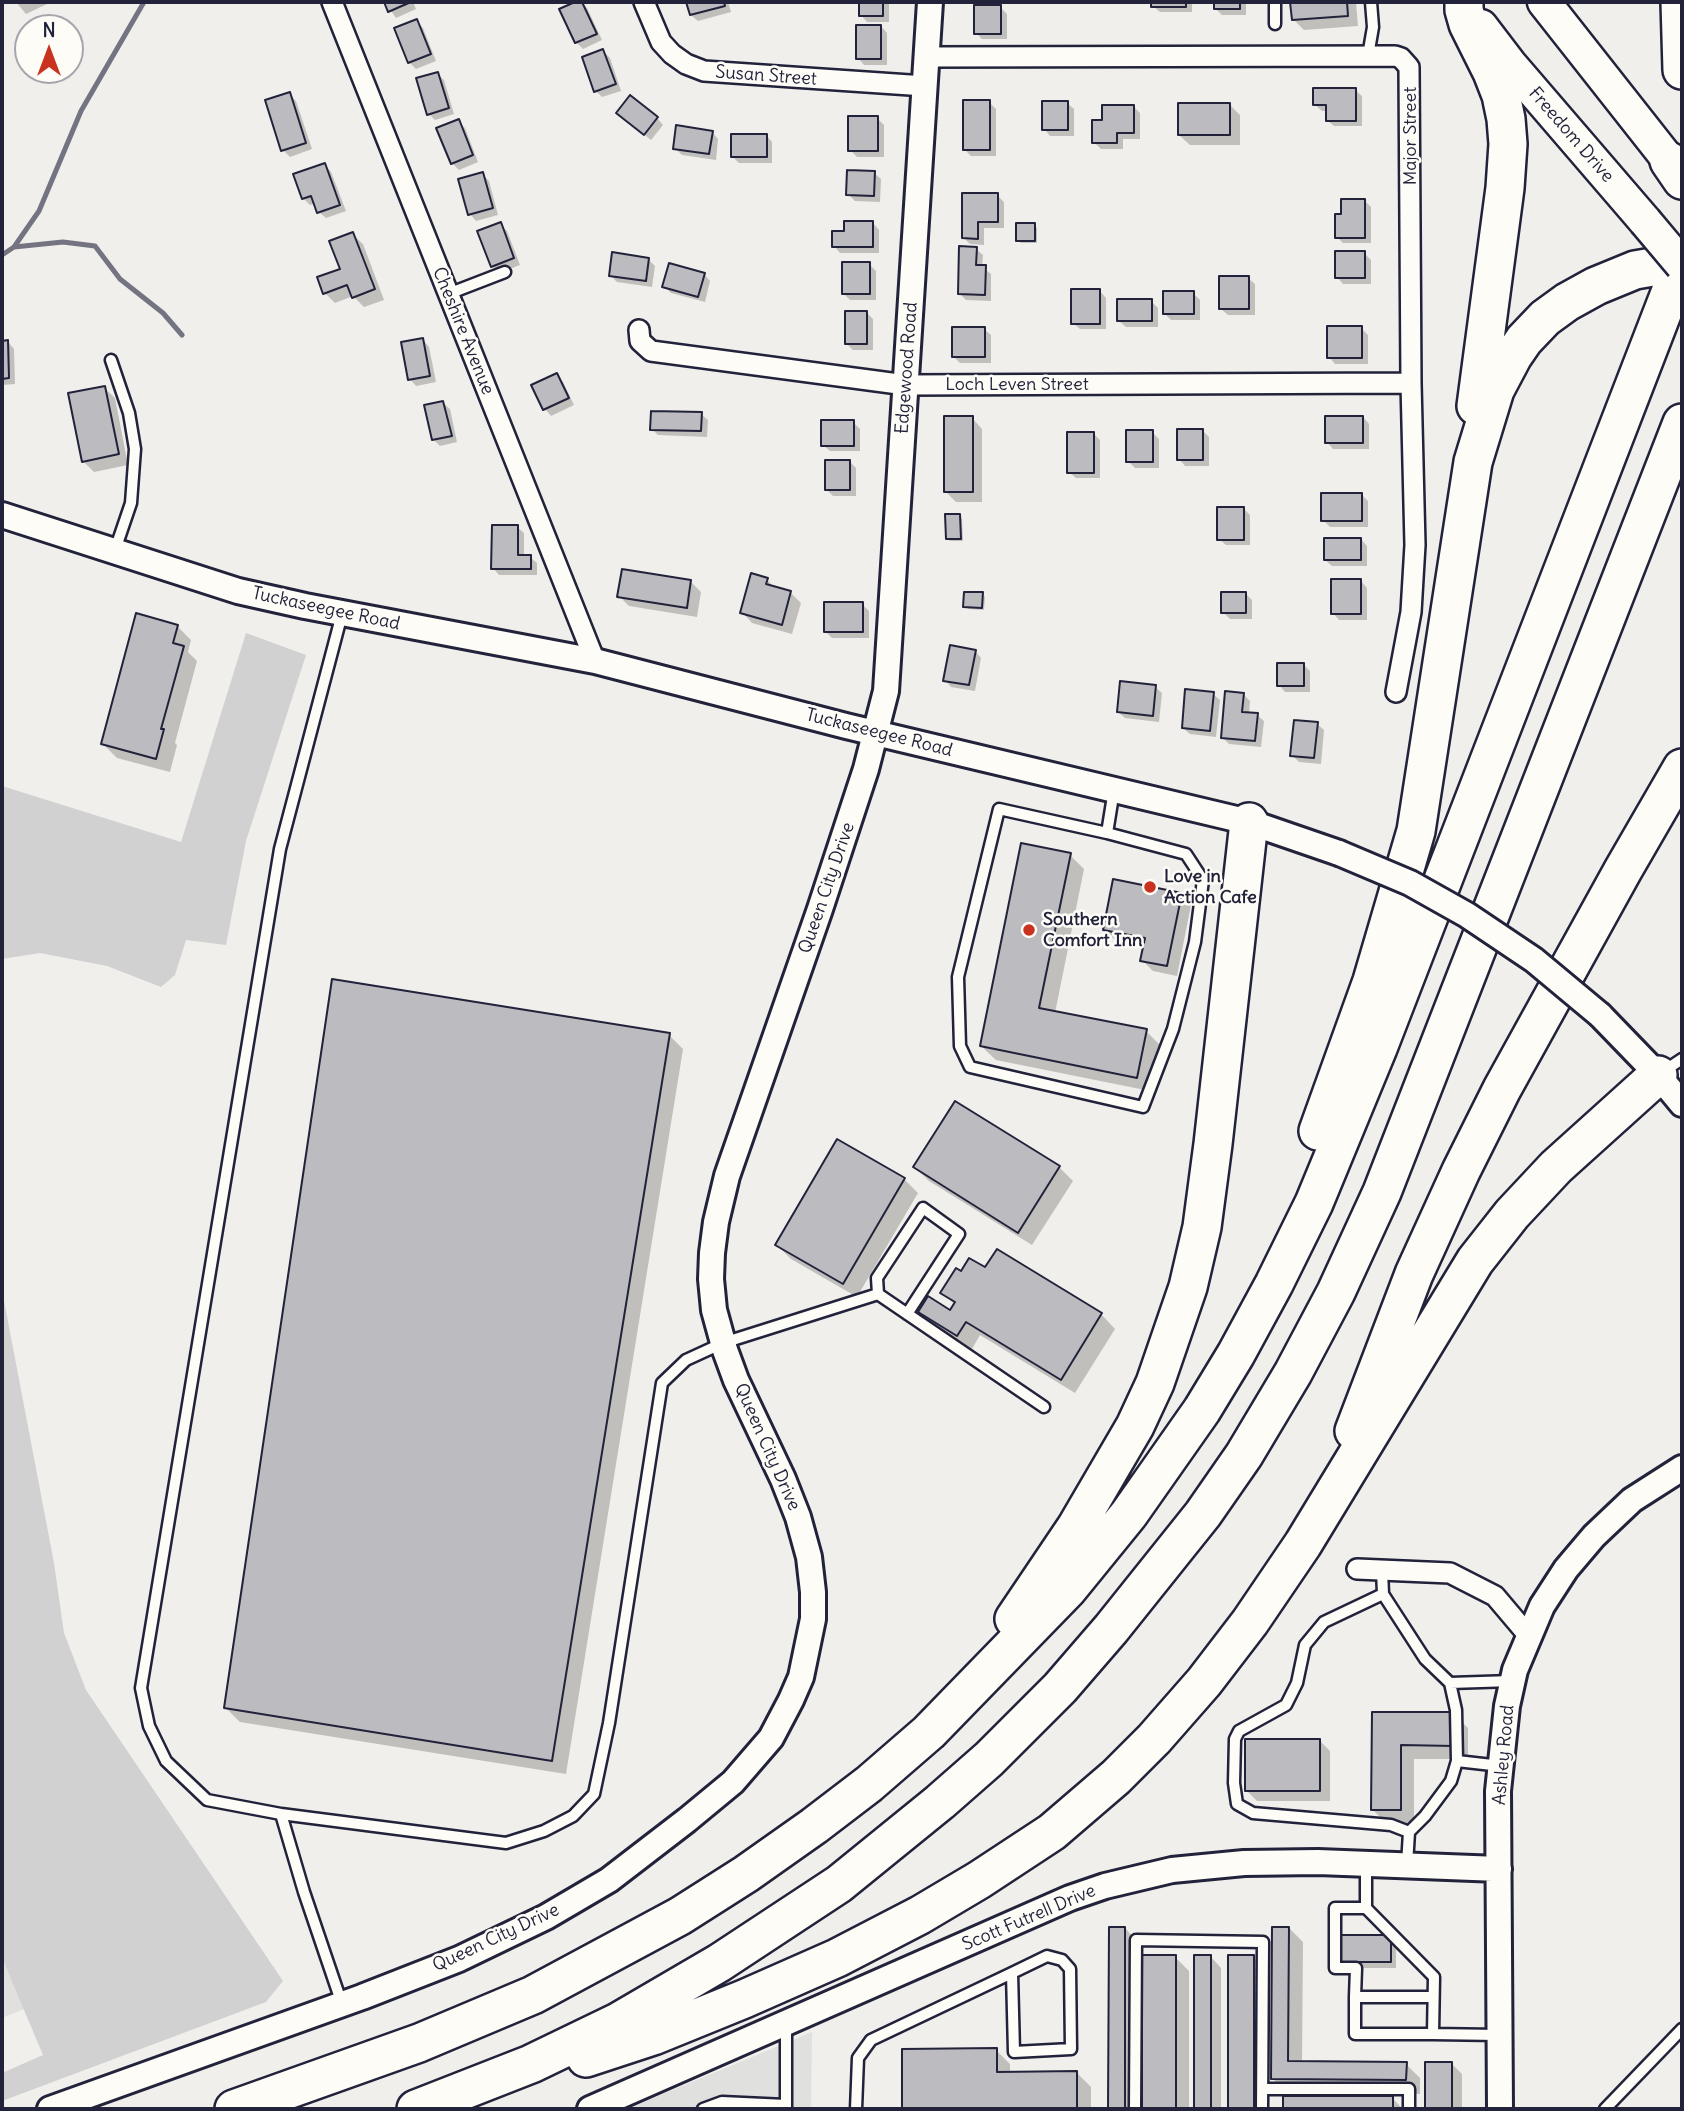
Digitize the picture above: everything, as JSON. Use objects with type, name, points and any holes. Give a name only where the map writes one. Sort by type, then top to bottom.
[{"type":"highway","points":[[1464,2],[1468,24],[1501,95],[1508,144],[1503,201],[1471,439],[1473,462]]},
{"type":"highway","points":[[1680,2],[1682,70]]},
{"type":"highway","points":[[1645,221],[1682,260]]},
{"type":"highway","points":[[1202,1410],[1313,1147],[1372,981],[1412,844],[1431,742],[1473,462],[1495,390],[1524,341],[1545,318],[1567,302],[1625,274],[1682,260]]},
{"type":"highway","points":[[234,2109],[465,2024],[533,1995],[599,1962],[680,1916],[791,1842],[869,1784],[929,1732],[1076,1580],[1129,1514],[1202,1410],[1274,1284],[1334,1156],[1682,260]]},
{"type":"highway","points":[[429,2105],[576,2043],[660,1998],[802,1910],[891,1844],[989,1759],[1060,1688],[1203,1514],[1244,1455],[1293,1373],[1346,1272],[1382,1192],[1682,423]]},
{"type":"highway","points":[[1324,1507],[1414,1274],[1461,1171],[1509,1077],[1682,768]]},
{"type":"highway","points":[[929,1732],[1000,1639],[1076,1527],[1135,1426],[1173,1336],[1202,1227],[1249,822]]},
{"type":"highway","points":[[429,2105],[653,2036],[837,1958],[979,1881],[1074,1815],[1154,1739],[1196,1692],[1250,1622],[1303,1544],[1475,1261],[1512,1214],[1556,1167],[1670,1067]]},
{"type":"main road","name":"Freedom Drive","points":[[1464,2],[1510,64],[1645,221]]},
{"type":"main road","points":[[1544,2],[1678,173]]},
{"type":"street","name":"Cheshire Avenue","points":[[332,2],[595,661]]},
{"type":"street","name":"Susan Street","points":[[644,2],[657,34],[667,48],[686,64],[704,71],[925,86]]},
{"type":"street","name":"Edgewood Road","points":[[876,733],[886,691],[930,2]]},
{"type":"street","name":"Major Street","points":[[926,57],[1395,56],[1401,58],[1409,67],[1415,545],[1412,612],[1396,692]]},
{"type":"street","name":"Loch Leven Street","points":[[639,330],[640,341],[651,351],[906,385],[1411,383]]},
{"type":"street","name":"Tuckaseegee Road","points":[[2,515],[237,590],[342,613],[595,661],[876,733],[1249,822],[1339,853],[1410,883],[1467,915],[1534,960],[1600,1015],[1670,1067],[1682,1104]]},
{"type":"street","name":"Queen City Drive","points":[[50,2109],[459,1959],[546,1917],[609,1880],[687,1820],[733,1782],[771,1738],[801,1676],[813,1619],[812,1580],[798,1517],[736,1380],[714,1310],[711,1279],[716,1222],[727,1176],[820,909],[876,733]]},
{"type":"street","name":"Ashley Road","points":[[1500,2109],[1498,1791],[1513,1681],[1528,1635],[1542,1606],[1566,1569],[1594,1536],[1633,1500],[1682,1468]]},
{"type":"street","points":[[1357,1569],[1450,1573],[1495,1596],[1528,1635]]},
{"type":"street","name":"Scott Futrell Drive","points":[[590,2109],[1070,1898],[1105,1886],[1172,1870],[1244,1863],[1499,1869]]},
{"type":"lane","points":[[1275,2],[1275,24]]},
{"type":"lane","points":[[1368,56],[1373,27],[1371,2]]},
{"type":"lane","points":[[448,294],[505,272]]},
{"type":"lane","points":[[111,360],[129,413],[135,449],[131,503],[115,551]]},
{"type":"lane","points":[[342,613],[280,849],[141,1688],[149,1726],[166,1761],[207,1800],[281,1814],[506,1843],[544,1831],[573,1816],[594,1794],[613,1695],[662,1383],[686,1360],[723,1343],[878,1294]]},
{"type":"lane","points":[[1107,833],[1115,790]]},
{"type":"lane","points":[[999,809],[1107,833],[1186,854],[1203,880],[1195,942],[1173,1029],[1143,1107],[970,1067],[960,1046],[958,977],[999,809]]},
{"type":"lane","points":[[878,1294],[877,1278],[923,1208],[959,1234],[907,1314]]},
{"type":"lane","points":[[878,1294],[1044,1407]]},
{"type":"lane","points":[[1382,1569],[1383,1594],[1424,1659],[1450,1683],[1456,1710],[1457,1761],[1451,1781],[1425,1816],[1409,1832],[1407,1865]]},
{"type":"lane","points":[[1383,1594],[1324,1622],[1305,1645],[1297,1683],[1286,1705],[1239,1731],[1235,1740],[1234,1783],[1237,1804],[1253,1813],[1391,1825],[1409,1832]]},
{"type":"lane","points":[[1450,1683],[1513,1681]]},
{"type":"lane","points":[[1457,1761],[1501,1766]]},
{"type":"lane","points":[[281,1814],[342,2004]]},
{"type":"lane","points":[[1366,1864],[1366,1908],[1434,1977],[1433,2034]]},
{"type":"lane","points":[[1366,1908],[1335,1908],[1335,1968],[1356,1968],[1354,2034],[1501,2035]]},
{"type":"lane","points":[[1135,2109],[1136,1940],[1263,1942],[1262,2109]]},
{"type":"lane","points":[[856,2109],[858,2058],[871,2040],[1046,1956],[1062,1960],[1070,1969],[1071,2049],[1014,2052],[1012,1973]]},
{"type":"lane","points":[[1355,1997],[1433,1997]]},
{"type":"lane","points":[[703,2109],[722,2102],[786,2107],[786,2024]]},
{"type":"lane","points":[[1605,2109],[1682,2029]]},
{"type":"lane","points":[[1262,2089],[1409,2089],[1409,2109]]},
{"type":"shaded area","points":[[246,633],[306,655],[246,841],[226,945],[186,940],[175,975],[161,987],[107,966],[40,953],[2,959],[2,786],[181,842]]},
{"type":"shaded area","points":[[2,1290],[54,1563],[64,1633],[86,1690],[283,1981],[266,2002],[2,2101],[2,2073],[43,2055],[2,1958]]},
{"type":"shaded area","points":[[2,1958],[24,2009],[2,2018]]},
{"type":"shaded area","points":[[812,2032],[811,2109],[627,2109]]},
{"type":"building","points":[[384,2],[411,2],[388,12]]},
{"type":"building","points":[[582,2],[597,34],[575,43],[559,9]]},
{"type":"building","points":[[686,2],[724,2],[725,6],[690,15]]},
{"type":"building","points":[[859,2],[883,2],[883,16],[859,16]]},
{"type":"building","points":[[1151,2],[1186,2],[1186,7],[1151,7]]},
{"type":"building","points":[[1214,2],[1240,2],[1240,9],[1214,9]]},
{"type":"building","points":[[1290,2],[1347,2],[1348,16],[1292,20]]},
{"type":"building","points":[[974,5],[1001,5],[1001,34],[974,34]]},
{"type":"building","points":[[417,19],[431,54],[408,63],[394,28]]},
{"type":"building","points":[[856,25],[881,25],[881,59],[856,59]]},
{"type":"building","points":[[603,49],[616,84],[594,92],[582,57]]},
{"type":"building","points":[[438,72],[449,108],[427,115],[416,78]]},
{"type":"building","points":[[1313,88],[1356,88],[1356,121],[1326,121],[1326,105],[1313,105]]},
{"type":"building","points":[[290,92],[306,143],[281,151],[265,100]]},
{"type":"building","points":[[630,95],[658,117],[644,135],[616,113]]},
{"type":"building","points":[[963,100],[990,100],[990,150],[963,150]]},
{"type":"building","points":[[1042,101],[1068,101],[1068,130],[1042,130]]},
{"type":"building","points":[[1178,103],[1230,103],[1230,135],[1178,135]]},
{"type":"building","points":[[1102,105],[1134,105],[1134,133],[1117,133],[1117,143],[1092,143],[1092,120],[1102,120]]},
{"type":"building","points":[[848,116],[878,116],[878,151],[848,151]]},
{"type":"building","points":[[459,119],[473,155],[451,164],[436,128]]},
{"type":"building","points":[[676,125],[713,131],[709,154],[673,149]]},
{"type":"building","points":[[731,134],[767,134],[767,157],[731,157]]},
{"type":"building","points":[[325,163],[340,205],[317,213],[311,196],[302,199],[293,174]]},
{"type":"building","points":[[847,170],[875,171],[874,196],[846,195]]},
{"type":"building","points":[[483,172],[493,208],[468,215],[458,179]]},
{"type":"building","points":[[962,193],[998,193],[998,222],[978,222],[978,239],[962,238]]},
{"type":"building","points":[[1341,199],[1365,199],[1365,238],[1335,238],[1335,214],[1341,214]]},
{"type":"building","points":[[844,221],[873,221],[873,247],[832,247],[832,231],[844,231]]},
{"type":"building","points":[[501,222],[514,258],[491,267],[477,231]]},
{"type":"building","points":[[1016,223],[1035,223],[1035,241],[1016,241]]},
{"type":"building","points":[[353,232],[375,289],[352,298],[347,285],[323,294],[317,277],[340,269],[329,241]]},
{"type":"building","points":[[959,246],[977,247],[976,265],[986,265],[985,295],[958,294]]},
{"type":"building","points":[[1335,251],[1365,251],[1365,278],[1335,278]]},
{"type":"building","points":[[612,252],[649,258],[646,281],[609,276]]},
{"type":"building","points":[[842,262],[870,262],[870,294],[842,294]]},
{"type":"building","points":[[669,263],[705,273],[698,297],[662,287]]},
{"type":"building","points":[[1219,276],[1249,276],[1249,309],[1219,309]]},
{"type":"building","points":[[1071,289],[1100,289],[1100,324],[1071,324]]},
{"type":"building","points":[[1163,291],[1194,291],[1194,314],[1163,314]]},
{"type":"building","points":[[1117,299],[1152,299],[1152,321],[1117,321]]},
{"type":"building","points":[[845,311],[867,311],[867,344],[845,344]]},
{"type":"building","points":[[1327,326],[1362,326],[1362,358],[1327,358]]},
{"type":"building","points":[[952,327],[985,327],[985,357],[952,357]]},
{"type":"building","points":[[423,338],[430,376],[408,380],[401,342]]},
{"type":"building","points":[[8,340],[9,378],[2,379],[2,341]]},
{"type":"building","points":[[557,373],[569,398],[543,410],[531,385]]},
{"type":"building","points":[[105,386],[119,454],[82,462],[68,393]]},
{"type":"building","points":[[443,401],[452,436],[432,440],[424,405]]},
{"type":"building","points":[[651,411],[702,412],[701,431],[650,430]]},
{"type":"building","points":[[944,416],[973,416],[973,492],[944,492]]},
{"type":"building","points":[[1325,416],[1363,416],[1363,443],[1325,443]]},
{"type":"building","points":[[821,420],[854,420],[854,446],[821,446]]},
{"type":"building","points":[[1177,429],[1203,429],[1203,460],[1177,460]]},
{"type":"building","points":[[1126,430],[1153,430],[1153,462],[1126,462]]},
{"type":"building","points":[[1067,432],[1094,432],[1094,473],[1067,473]]},
{"type":"building","points":[[825,460],[850,460],[850,490],[825,490]]},
{"type":"building","points":[[1321,493],[1362,493],[1362,521],[1321,521]]},
{"type":"building","points":[[1217,507],[1244,507],[1244,540],[1217,540]]},
{"type":"building","points":[[945,514],[960,514],[961,539],[946,539]]},
{"type":"building","points":[[492,525],[518,525],[518,555],[531,555],[531,569],[491,569]]},
{"type":"building","points":[[1324,538],[1361,538],[1361,560],[1324,560]]},
{"type":"building","points":[[622,569],[691,580],[687,608],[617,597]]},
{"type":"building","points":[[751,573],[768,578],[766,584],[791,591],[782,625],[740,613]]},
{"type":"building","points":[[1331,579],[1361,579],[1361,614],[1331,614]]},
{"type":"building","points":[[964,592],[983,592],[982,608],[963,607]]},
{"type":"building","points":[[1221,592],[1246,592],[1246,613],[1221,613]]},
{"type":"building","points":[[824,602],[863,602],[863,632],[824,632]]},
{"type":"building","points":[[136,613],[178,625],[173,643],[184,646],[161,729],[164,729],[156,759],[101,744]]},
{"type":"building","points":[[950,645],[976,650],[969,685],[943,681]]},
{"type":"building","points":[[1277,663],[1304,663],[1304,686],[1277,686]]},
{"type":"building","points":[[1120,681],[1156,685],[1153,716],[1117,712]]},
{"type":"building","points":[[1185,689],[1214,692],[1210,731],[1182,728]]},
{"type":"building","points":[[1225,691],[1244,693],[1242,712],[1258,713],[1255,741],[1221,738]]},
{"type":"building","points":[[1294,720],[1318,722],[1314,758],[1290,756]]},
{"type":"building","name":"Southern Comfort Inn","points":[[1021,843],[1071,853],[1039,1008],[1147,1029],[1137,1078],[980,1046]]},
{"type":"building","points":[[1113,879],[1182,893],[1167,966],[1140,961],[1145,938],[1103,930]]},
{"type":"building","points":[[332,979],[670,1033],[552,1761],[224,1708]]},
{"type":"building","points":[[955,1101],[1060,1166],[1018,1233],[913,1167]]},
{"type":"building","points":[[837,1139],[905,1178],[843,1284],[775,1245]]},
{"type":"building","points":[[997,1249],[1102,1313],[1061,1380],[966,1322],[957,1336],[918,1312],[928,1296],[950,1310],[955,1302],[940,1293],[956,1268],[961,1271],[969,1258],[985,1267]]},
{"type":"building","points":[[1372,1712],[1455,1712],[1454,1746],[1401,1745],[1401,1810],[1371,1810]]},
{"type":"building","points":[[1245,1739],[1320,1739],[1320,1791],[1245,1791]]},
{"type":"building","points":[[1109,1927],[1125,1927],[1125,2109],[1108,2109]]},
{"type":"building","points":[[1272,1927],[1289,1927],[1288,2061],[1407,2062],[1406,2080],[1271,2079]]},
{"type":"building","points":[[1338,1935],[1391,1935],[1391,1962],[1338,1962]]},
{"type":"building","points":[[1142,1955],[1176,1955],[1176,2109],[1142,2109]]},
{"type":"building","points":[[1194,1955],[1211,1955],[1211,2109],[1194,2109]]},
{"type":"building","points":[[1228,1955],[1254,1955],[1254,2109],[1228,2109]]},
{"type":"building","points":[[997,2048],[997,2072],[1077,2071],[1077,2109],[902,2109],[902,2049]]},
{"type":"building","points":[[1425,2062],[1452,2062],[1452,2109],[1425,2109]]},
{"type":"building","points":[[1283,2096],[1393,2096],[1393,2109],[1283,2109]]},
{"type":"waterway","points":[[2,255],[14,247],[39,211],[81,111],[144,2]]},
{"type":"waterway","points":[[14,247],[63,242],[95,246],[120,279],[163,313],[182,335]]},
{"type":"place","name":"Love in Action Cafe","points":[[1150,887]]},
{"type":"place","name":"Southern Comfort Inn","points":[[1029,930]]}]
